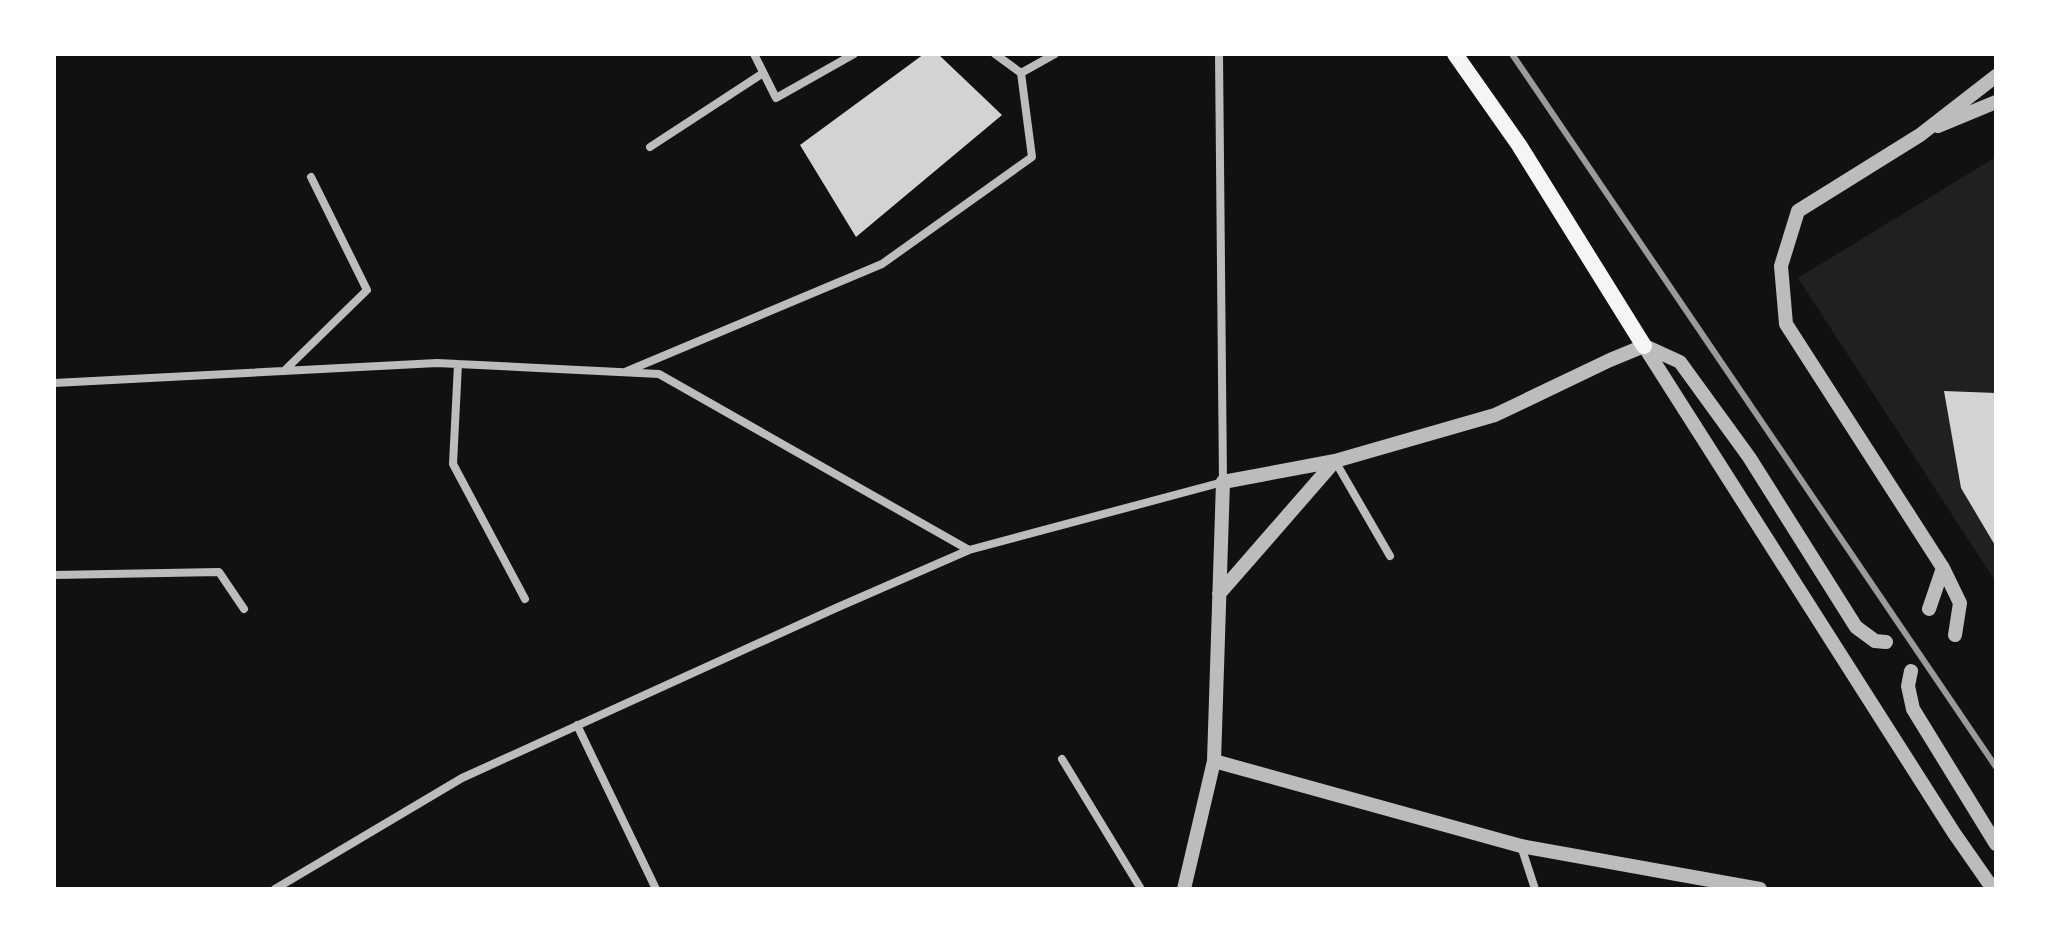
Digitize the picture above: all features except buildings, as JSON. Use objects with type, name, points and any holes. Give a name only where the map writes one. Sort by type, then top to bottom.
[{"type":"main road","points":[[1455,54],[1519,145],[1644,346]]},
{"type":"street","points":[[754,54],[776,98],[854,54]]},
{"type":"street","points":[[623,372],[882,264],[1032,157],[1021,73],[995,54]]},
{"type":"street","points":[[1021,73],[1055,54]]},
{"type":"street","points":[[1186,889],[1214,761],[1223,482],[1219,54]]},
{"type":"street","points":[[650,147],[763,73]]},
{"type":"street","points":[[1955,635],[1960,603],[1943,568],[1786,324],[1781,266],[1798,211],[1920,135],[1996,76]]},
{"type":"street","points":[[1920,135],[1996,102]]},
{"type":"street","points":[[284,371],[367,290],[311,177]]},
{"type":"street","points":[[1644,346],[1945,820],[1993,889]]},
{"type":"street","points":[[275,889],[462,778],[969,550],[1223,482],[1335,461],[1495,415],[1644,346],[1680,362],[1749,457],[1856,627],[1875,641],[1886,642]]},
{"type":"street","points":[[54,383],[437,363],[659,374],[969,550]]},
{"type":"street","points":[[458,364],[453,464],[525,599]]},
{"type":"street","points":[[1335,461],[1390,556]]},
{"type":"street","points":[[1219,594],[1335,461]]},
{"type":"street","points":[[1929,609],[1943,568]]},
{"type":"street","points":[[54,575],[219,572],[244,609]]},
{"type":"street","points":[[1911,671],[1908,686],[1913,709],[1996,844]]},
{"type":"street","points":[[577,725],[656,889]]},
{"type":"street","points":[[1062,759],[1141,889]]},
{"type":"street","points":[[1214,761],[1521,846],[1760,889]]},
{"type":"street","points":[[1521,846],[1535,889]]},
{"type":"shaded area","points":[[1996,157],[1996,582],[1798,278]]},
{"type":"railway","points":[[1512,54],[1996,767]]}]
